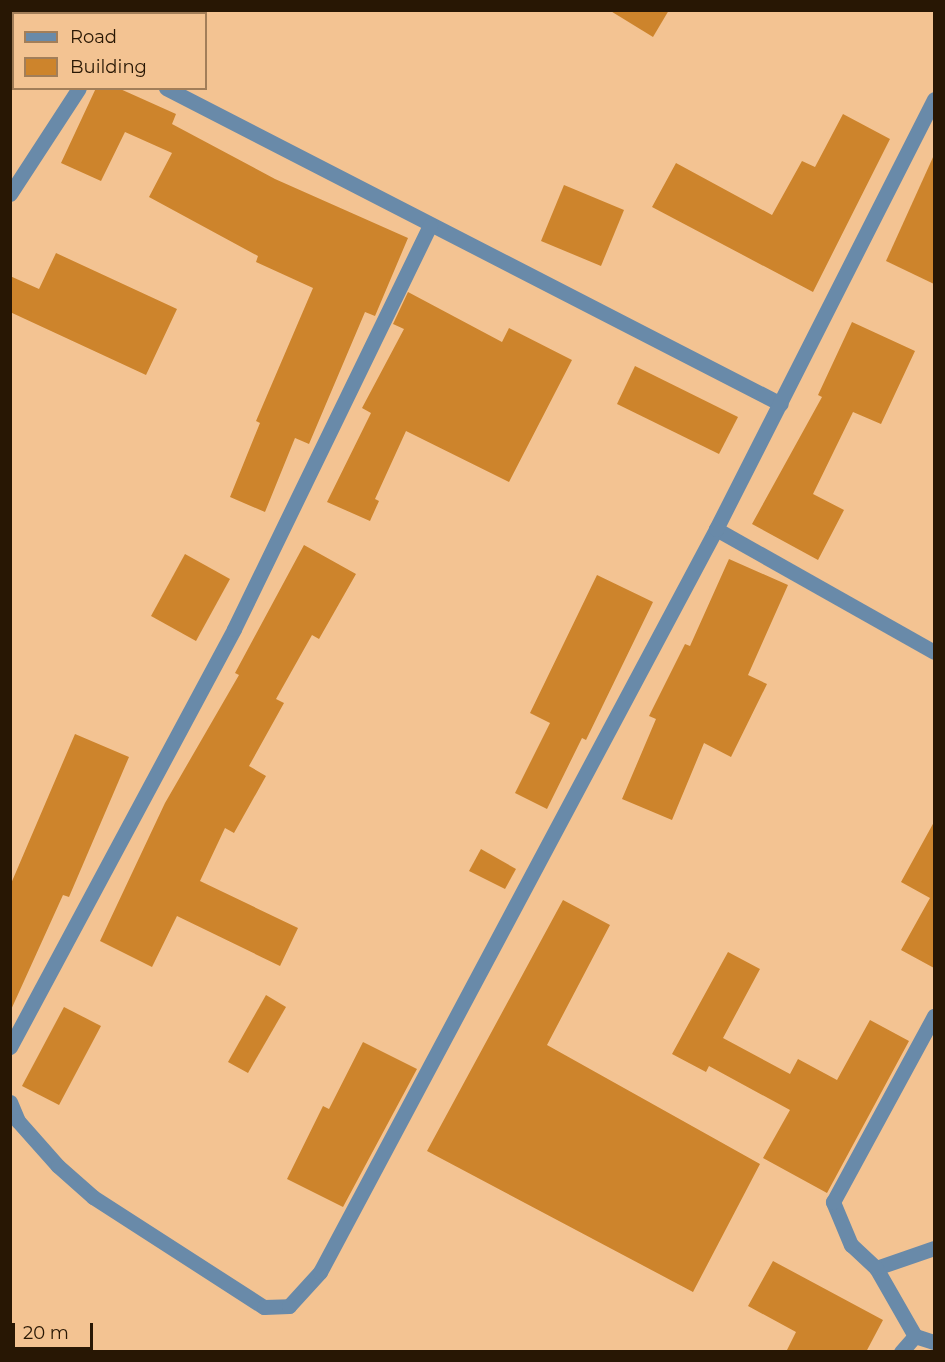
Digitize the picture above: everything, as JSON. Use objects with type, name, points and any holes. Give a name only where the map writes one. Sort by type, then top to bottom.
[{"type":"street","points":[[10,194],[78,90]]},
{"type":"street","points":[[169,90],[781,404]]},
{"type":"street","points":[[10,1102],[18,1121],[58,1166],[93,1197],[264,1307],[289,1306],[320,1272],[717,529],[934,99]]},
{"type":"street","points":[[10,1047],[234,629],[430,225]]},
{"type":"street","points":[[717,529],[934,652]]},
{"type":"street","points":[[934,1016],[833,1202],[851,1245],[876,1268],[915,1336],[934,1342]]},
{"type":"street","points":[[876,1268],[934,1248]]},
{"type":"street","points":[[901,1352],[915,1336]]},
{"type":"building","points":[[609,10],[669,10],[653,37]]},
{"type":"building","points":[[95,90],[122,90],[176,114],[172,124],[275,179],[408,238],[375,316],[365,312],[309,444],[295,438],[265,512],[230,497],[260,423],[256,421],[313,288],[256,262],[258,256],[149,197],[172,153],[125,132],[101,181],[61,163]]},
{"type":"building","points":[[843,114],[890,139],[813,292],[652,207],[676,163],[772,215],[802,161],[815,167]]},
{"type":"building","points":[[934,155],[934,284],[886,261]]},
{"type":"building","points":[[564,185],[624,210],[601,266],[541,241]]},
{"type":"building","points":[[56,253],[177,309],[146,375],[10,312],[10,276],[39,289]]},
{"type":"building","points":[[408,292],[502,342],[509,328],[572,360],[509,482],[406,431],[375,499],[379,501],[370,521],[327,502],[371,413],[362,408],[404,329],[393,324]]},
{"type":"building","points":[[852,322],[915,351],[881,424],[853,412],[813,494],[844,510],[818,560],[752,524],[822,397],[818,395]]},
{"type":"building","points":[[635,366],[738,417],[719,454],[617,404]]},
{"type":"building","points":[[304,545],[356,574],[319,639],[312,635],[276,699],[284,703],[249,766],[266,776],[234,833],[225,828],[200,881],[298,928],[280,966],[177,916],[152,967],[100,941],[165,803],[239,675],[235,673]]},
{"type":"building","points":[[185,554],[230,579],[196,641],[151,616]]},
{"type":"building","points":[[729,559],[788,585],[748,675],[767,684],[731,757],[704,743],[672,820],[622,799],[656,719],[649,716],[685,644],[690,646]]},
{"type":"building","points":[[597,575],[653,602],[586,740],[582,738],[547,809],[515,793],[550,723],[530,713]]},
{"type":"building","points":[[75,734],[129,757],[69,897],[63,895],[10,1012],[10,886]]},
{"type":"building","points":[[934,822],[934,968],[901,950],[930,898],[901,882]]},
{"type":"building","points":[[481,849],[516,869],[505,889],[469,871]]},
{"type":"building","points":[[563,900],[610,925],[547,1045],[760,1164],[693,1292],[427,1151]]},
{"type":"building","points":[[728,952],[760,969],[723,1038],[790,1074],[798,1059],[837,1080],[870,1020],[909,1041],[827,1193],[763,1158],[790,1110],[709,1066],[706,1072],[672,1054]]},
{"type":"building","points":[[266,995],[286,1007],[248,1073],[228,1062]]},
{"type":"building","points":[[64,1007],[101,1026],[59,1105],[22,1086]]},
{"type":"building","points":[[363,1042],[417,1069],[343,1207],[287,1179],[323,1106],[329,1109]]},
{"type":"building","points":[[773,1261],[883,1320],[866,1352],[786,1352],[796,1332],[748,1306]]}]
